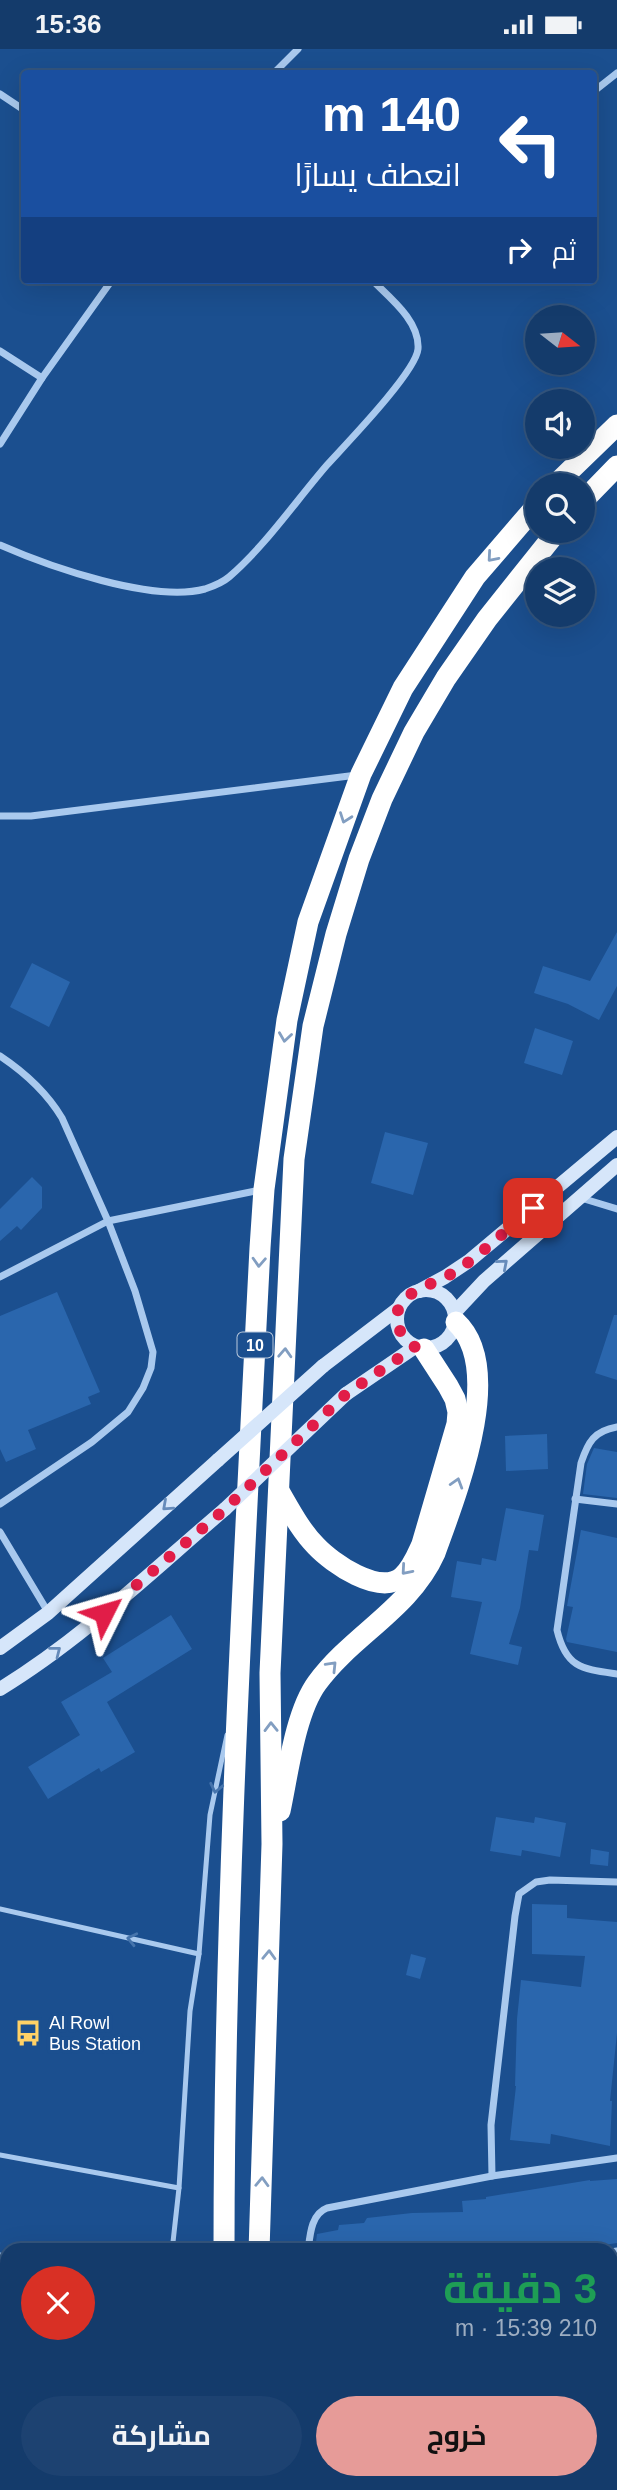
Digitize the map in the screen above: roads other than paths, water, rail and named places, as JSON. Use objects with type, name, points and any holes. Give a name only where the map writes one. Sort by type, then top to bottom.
[{"type":"highway","points":[[567,473],[617,425]]},
{"type":"highway","points":[[595,489],[617,466]]},
{"type":"highway","name":"10","points":[[224,2243],[224,2087],[238,1673],[264,1189],[288,1020],[309,922],[361,774],[404,688],[475,577],[525,519]]},
{"type":"highway","name":"10","points":[[259,2243],[272,1844],[270,1673],[294,1159],[313,1026],[336,934],[359,859],[382,799],[414,732],[446,678],[487,619],[548,543]]},
{"type":"highway","points":[[272,1844],[306,1700],[331,1666],[410,1594],[427,1571],[439,1544],[474,1429],[478,1400],[478,1375],[473,1349],[455,1317]]},
{"type":"highway","points":[[279,1491],[314,1545],[337,1563],[359,1576],[381,1583],[402,1577],[413,1563],[422,1544],[457,1424],[455,1399],[419,1348]]},
{"type":"street","points":[[277,70],[298,49]]},
{"type":"street","points":[[597,89],[617,73]]},
{"type":"street","points":[[0,94],[21,108]]},
{"type":"street","points":[[0,445],[42,378],[109,284]]},
{"type":"street","points":[[0,545],[104,580],[156,592],[203,589],[220,583],[253,552],[378,408],[416,357],[417,338],[414,326],[376,284]]},
{"type":"street","points":[[0,351],[42,378]]},
{"type":"street","points":[[0,816],[31,816],[361,774]]},
{"type":"street","points":[[0,1056],[53,1103],[68,1129],[108,1221],[149,1331],[153,1352],[151,1368],[143,1388],[128,1412],[92,1442],[0,1504]]},
{"type":"street","points":[[0,1648],[48,1613],[323,1366],[399,1308],[411,1294],[469,1261],[617,1137]]},
{"type":"street","points":[[399,1308],[397,1326],[407,1342],[419,1348],[433,1348],[449,1339],[455,1317],[484,1281],[617,1165]]},
{"type":"street","points":[[0,1277],[108,1221],[264,1189]]},
{"type":"street","points":[[580,1198],[617,1209]]},
{"type":"street","points":[[419,1291],[429,1290],[446,1297],[455,1317]]},
{"type":"street","points":[[0,1689],[33,1669],[83,1630],[225,1509],[346,1394],[419,1348]]},
{"type":"street","points":[[617,1427],[595,1434],[587,1444],[581,1463],[557,1630],[561,1649],[571,1661],[585,1669],[617,1674]]},
{"type":"street","points":[[575,1499],[617,1504]]},
{"type":"street","points":[[0,1532],[48,1613]]},
{"type":"street","points":[[492,2176],[491,2125],[514,1916],[519,1894],[536,1882],[550,1880],[617,1882]]},
{"type":"street","points":[[310,2243],[315,2217],[323,2209],[492,2176],[617,2158]]},
{"type":"lane","points":[[173,2243],[190,2011],[199,1954],[210,1815],[238,1673]]},
{"type":"lane","points":[[0,1909],[199,1954]]},
{"type":"lane","points":[[0,2155],[179,2188]]},
{"type":"place","name":"Al Rowl Bus Station","points":[[28,2033]]}]
